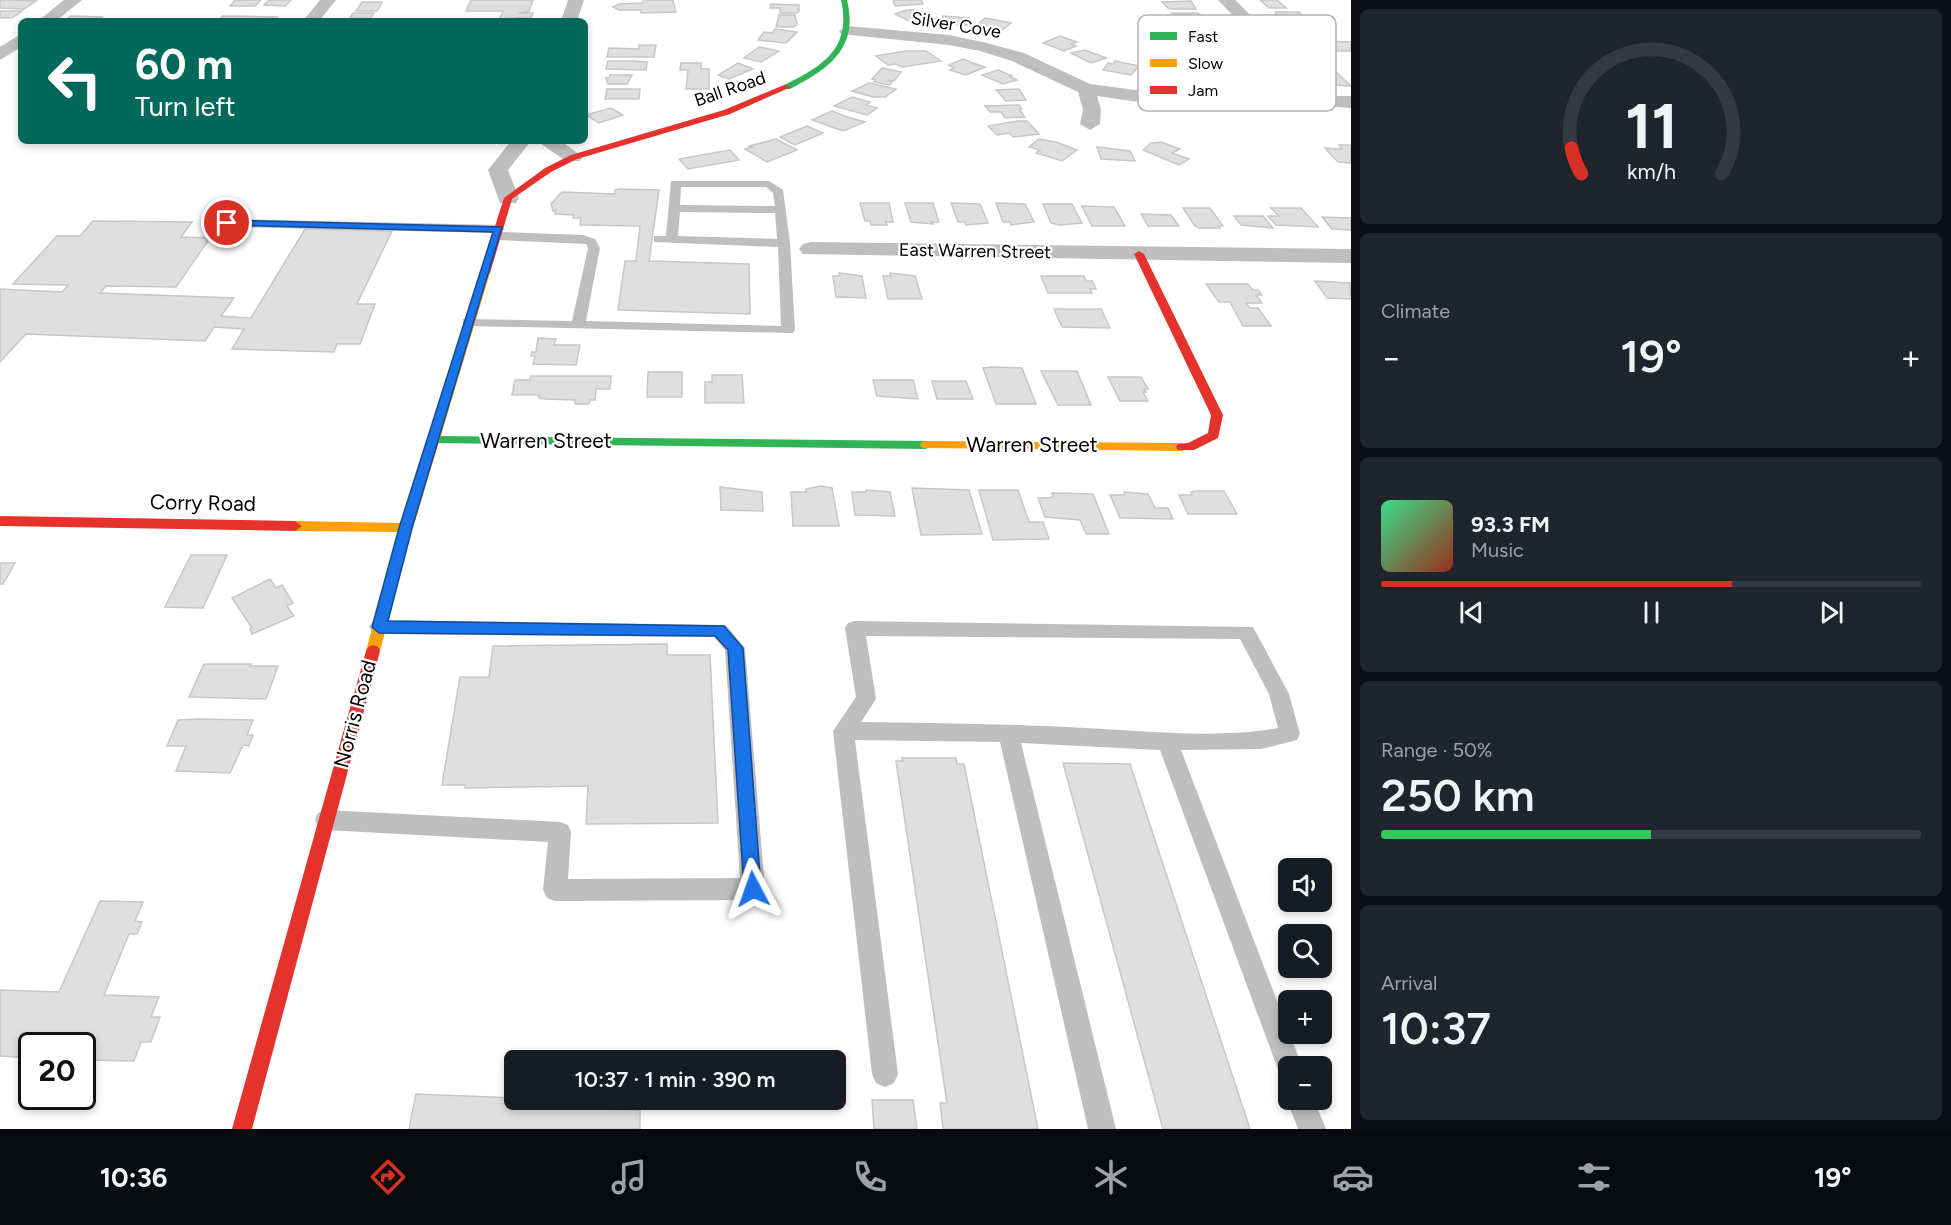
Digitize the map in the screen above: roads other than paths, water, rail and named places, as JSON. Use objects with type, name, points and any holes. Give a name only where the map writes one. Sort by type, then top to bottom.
[{"type":"main road","points":[[844,0],[847,31]]},
{"type":"main road","name":"Ball Road","points":[[573,157],[748,106],[802,80],[823,66],[837,51],[847,31]]},
{"type":"main road","points":[[508,198],[573,157]]},
{"type":"main road","name":"Norris Road","points":[[242,1129],[406,528],[508,198]]},
{"type":"main road","name":"Warren Street","points":[[435,440],[1190,447],[1214,435],[1217,415],[1139,254]]},
{"type":"main road","name":"Corry Road","points":[[0,521],[406,528]]},
{"type":"street","points":[[50,18],[74,0]]},
{"type":"street","points":[[313,18],[328,0]]},
{"type":"street","points":[[570,18],[576,0]]},
{"type":"street","points":[[1226,0],[1241,15]]},
{"type":"street","name":"Silver Cove","points":[[847,31],[949,40],[983,47],[1018,57],[1086,89],[1138,96]]},
{"type":"street","points":[[0,55],[18,41]]},
{"type":"street","points":[[1086,89],[1092,110],[1090,124]]},
{"type":"street","points":[[508,198],[498,170],[519,144]]},
{"type":"street","points":[[552,144],[573,157]]},
{"type":"street","name":"East Warren Street","points":[[811,249],[1139,254]]},
{"type":"street","points":[[1139,254],[1351,256]]},
{"type":"lane","points":[[468,322],[788,330],[784,243],[779,192],[769,184],[675,183],[674,208],[665,240],[784,243]]},
{"type":"lane","points":[[674,208],[781,210]]},
{"type":"lane","points":[[227,223],[497,232],[583,239],[591,242],[594,248],[578,325]]},
{"type":"lane","points":[[326,820],[560,832],[555,890],[753,889],[735,648],[719,630],[379,627]]},
{"type":"lane","points":[[843,731],[1008,734],[1167,741],[1261,740],[1290,734],[1279,694],[1246,632],[855,628],[866,699],[843,731],[885,1074]]},
{"type":"lane","points":[[1008,734],[1102,1129]]},
{"type":"lane","points":[[1167,741],[1285,1056]]},
{"type":"lane","points":[[1305,1110],[1312,1129]]}]
